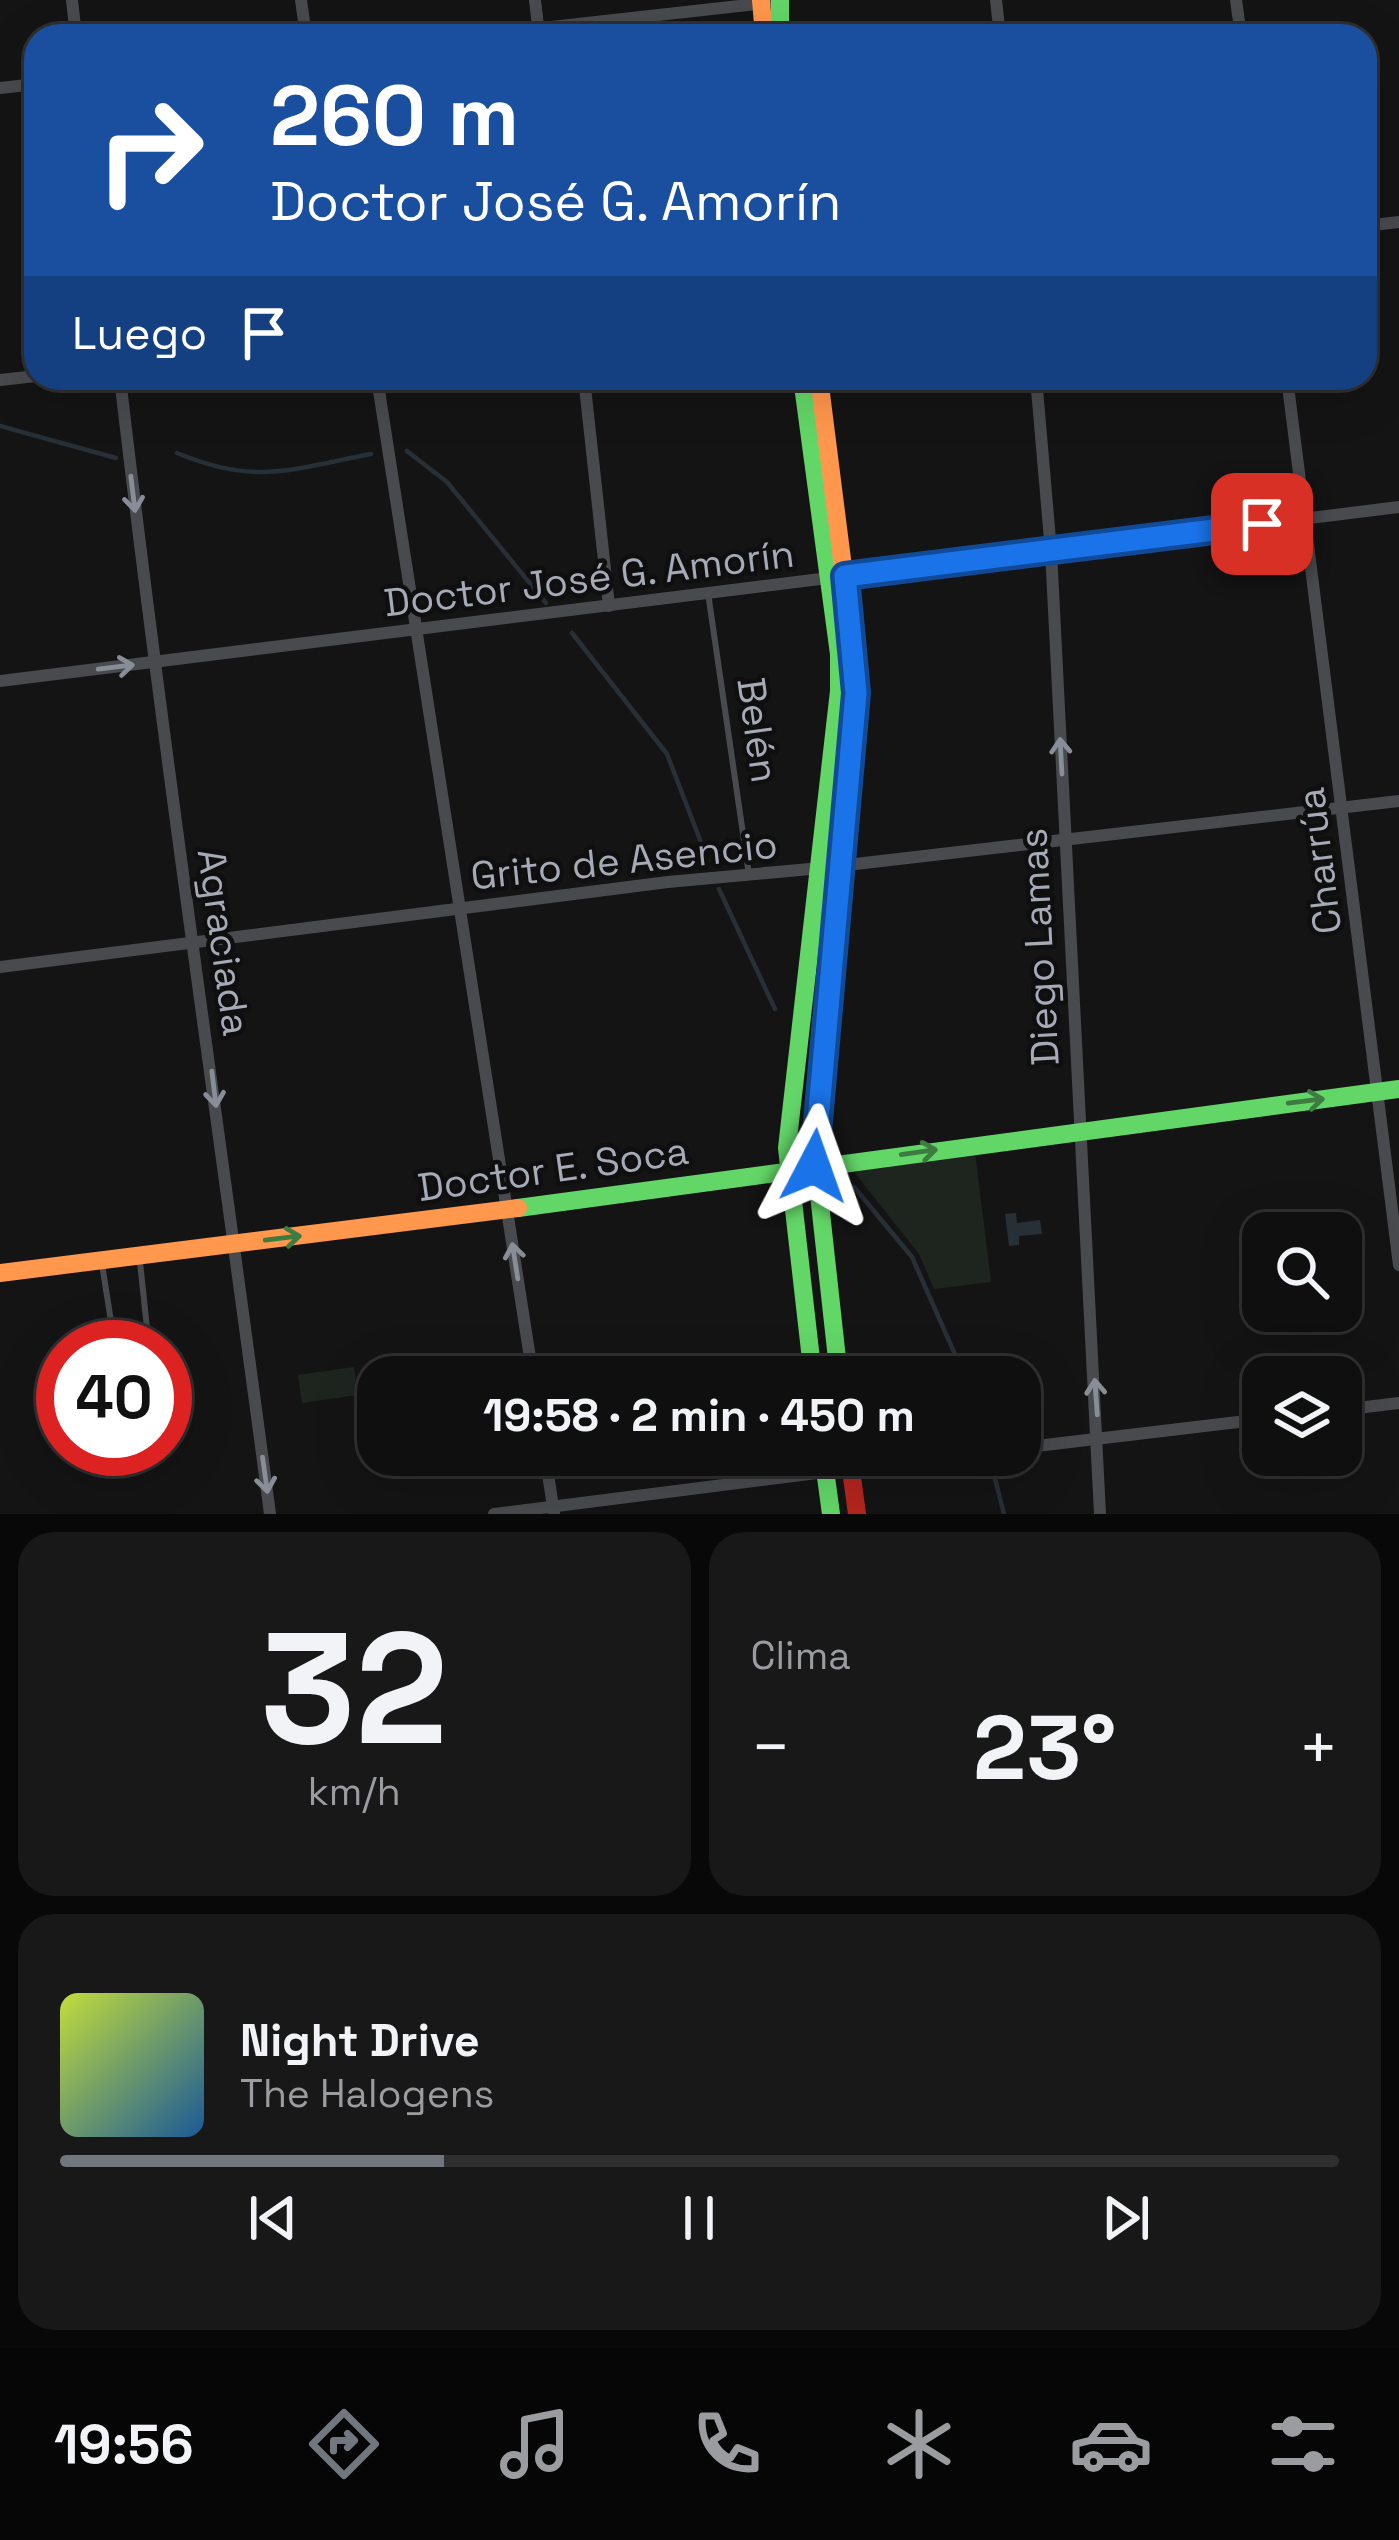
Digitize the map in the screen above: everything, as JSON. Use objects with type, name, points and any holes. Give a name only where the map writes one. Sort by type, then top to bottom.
[{"type":"street","points":[[598,24],[770,1]]},
{"type":"street","name":"Agraciada","points":[[121,390],[153,662],[270,1514]]},
{"type":"street","points":[[379,390],[529,1356]]},
{"type":"street","points":[[585,390],[609,606]]},
{"type":"street","points":[[804,390],[856,693],[814,1166],[837,1356]]},
{"type":"street","points":[[810,1356],[787,1170],[839,691],[837,577],[820,390]]},
{"type":"street","name":"Diego Lamas","points":[[1037,390],[1051,551],[1100,1514]]},
{"type":"street","name":"Charrúa","points":[[1288,390],[1399,1265]]},
{"type":"street","name":"Doctor José G. Amorín","points":[[0,682],[1399,507]]},
{"type":"street","name":"Grito de Asencio","points":[[0,968],[460,908],[1399,801]]},
{"type":"street","name":"Doctor E. Soca","points":[[0,1273],[507,1210],[1399,1089]]},
{"type":"street","points":[[1362,1407],[1399,1403]]},
{"type":"street","points":[[1041,1445],[1242,1421]]},
{"type":"street","points":[[548,1476],[553,1511]]},
{"type":"street","points":[[494,1514],[553,1511],[751,1476]]},
{"type":"street","points":[[826,1476],[831,1514]]},
{"type":"street","points":[[851,1476],[857,1514]]},
{"type":"lane","name":"Belén","points":[[708,593],[749,875]]},
{"type":"lane","points":[[139,1256],[146,1320]]},
{"type":"lane","points":[[102,1260],[111,1320]]},
{"type":"shaded area","points":[[975,1152],[991,1282],[934,1289],[919,1254],[851,1168]]},
{"type":"shaded area","points":[[1016,1213],[1017,1223],[1040,1220],[1042,1234],[1019,1236],[1019,1245],[1009,1246],[1005,1214]]},
{"type":"shaded area","points":[[354,1367],[357,1395],[302,1403],[298,1375]]},
{"type":"waterway","points":[[0,426],[116,458]]},
{"type":"waterway","points":[[407,451],[447,482],[546,603]]},
{"type":"waterway","points":[[177,453],[252,472],[296,469],[371,454]]},
{"type":"waterway","points":[[572,633],[667,754],[702,845]]},
{"type":"waterway","points":[[719,889],[775,1009]]},
{"type":"waterway","points":[[854,1187],[912,1257],[956,1356]]},
{"type":"waterway","points":[[994,1476],[1004,1514]]},
{"type":"traffic: fast","points":[[780,0],[780,24]]},
{"type":"traffic: fast","points":[[804,390],[839,654],[839,691],[787,1148],[811,1356]]},
{"type":"traffic: fast","points":[[837,1356],[814,1149],[850,751]]},
{"type":"traffic: fast","points":[[518,1208],[1399,1089]]},
{"type":"traffic: fast","points":[[826,1476],[831,1514]]},
{"type":"traffic: slow","points":[[761,0],[763,24]]},
{"type":"traffic: slow","points":[[821,390],[854,654],[850,751]]},
{"type":"traffic: slow","points":[[0,1273],[518,1208]]},
{"type":"traffic: jam","points":[[852,1476],[857,1514]]},
{"type":"route","points":[[814,1166],[856,693],[845,576],[1262,524]]}]
